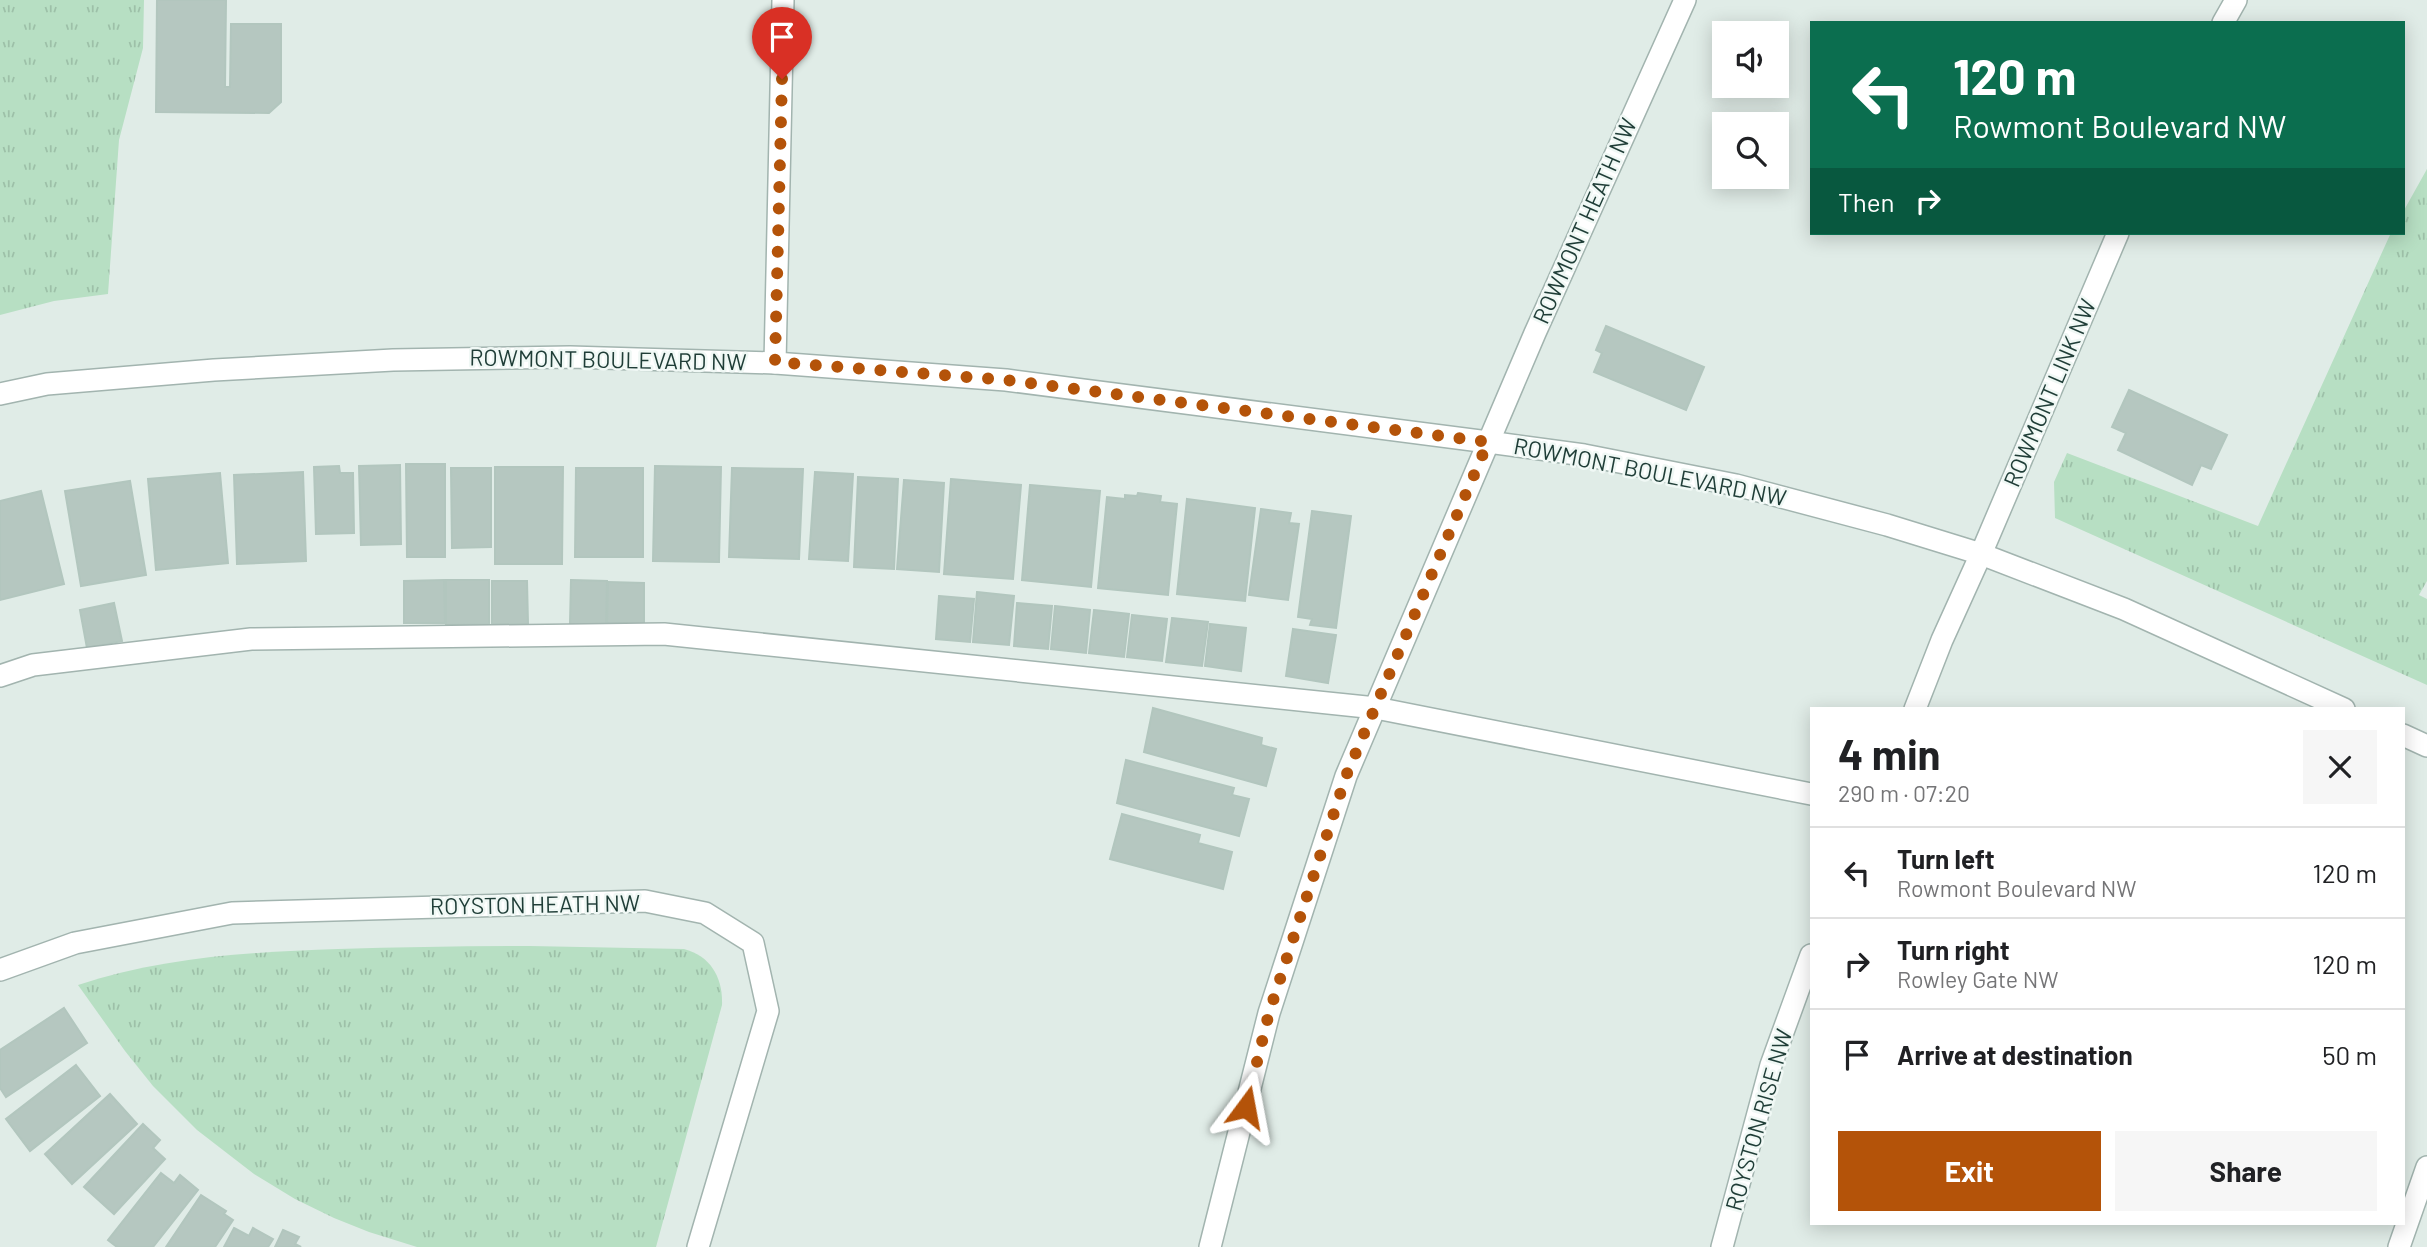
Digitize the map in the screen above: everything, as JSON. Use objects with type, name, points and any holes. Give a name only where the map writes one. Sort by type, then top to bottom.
[{"type":"street","points":[[775,362],[783,0]]},
{"type":"street","name":"ROWMONT HEATH NW","points":[[1210,1247],[1273,1000],[1342,787],[1488,442],[1685,0]]},
{"type":"street","points":[[2224,21],[2236,0]]},
{"type":"street","name":"ROWMONT LINK NW","points":[[1981,554],[2117,235]]},
{"type":"street","name":"ROWMONT BOULEVARD NW","points":[[0,394],[47,384],[393,359],[570,357],[775,362],[1006,380],[1488,442],[1584,455],[1736,485],[1887,524],[1981,554],[2124,609],[2340,707]]},
{"type":"street","points":[[1915,707],[1981,554]]},
{"type":"street","points":[[0,676],[33,665],[251,639],[664,634],[1376,708],[1810,794]]},
{"type":"street","points":[[2405,736],[2427,746]]},
{"type":"street","name":"ROYSTON HEATH NW","points":[[0,970],[75,943],[232,913],[645,901],[705,913],[753,943],[768,1011],[698,1247]]},
{"type":"street","name":"ROYSTON RISE NW","points":[[1722,1247],[1771,1065],[1810,957]]},
{"type":"street","points":[[2399,1247],[2427,1167]]},
{"type":"green space","points":[[0,0],[144,0],[143,48],[119,140],[108,294],[54,301],[0,315]]},
{"type":"green space","points":[[2427,169],[2427,581],[2419,595],[2427,599],[2427,685],[2055,518],[2054,482],[2067,453],[2258,526],[2390,235],[2405,235],[2405,208]]},
{"type":"green space","points":[[530,946],[684,949],[701,957],[718,977],[722,1005],[656,1247],[417,1247],[334,1218],[295,1199],[254,1174],[197,1130],[153,1086],[78,985],[142,968],[239,954],[362,948]]},
{"type":"building","points":[[157,0],[226,0],[225,87],[230,87],[231,24],[281,24],[281,102],[269,113],[156,112]]},
{"type":"building","points":[[1606,326],[1704,367],[1686,410],[1594,372],[1602,353],[1596,350]]},
{"type":"building","points":[[2129,390],[2227,435],[2211,469],[2201,465],[2192,485],[2118,450],[2126,433],[2112,427]]},
{"type":"building","points":[[406,464],[445,464],[445,557],[407,557]]},
{"type":"building","points":[[400,465],[401,544],[361,545],[359,466]]},
{"type":"building","points":[[339,466],[340,473],[353,473],[354,533],[316,534],[314,467]]},
{"type":"building","points":[[655,466],[721,467],[719,562],[653,561]]},
{"type":"building","points":[[495,467],[563,467],[562,564],[495,564]]},
{"type":"building","points":[[451,468],[491,468],[491,547],[452,548]]},
{"type":"building","points":[[576,468],[643,468],[643,557],[575,557]]},
{"type":"building","points":[[732,468],[803,469],[799,559],[729,557]]},
{"type":"building","points":[[303,472],[306,561],[237,564],[234,475]]},
{"type":"building","points":[[815,472],[853,474],[848,561],[809,559]]},
{"type":"building","points":[[220,473],[228,563],[156,570],[148,479]]},
{"type":"building","points":[[858,477],[898,479],[894,569],[854,567]]},
{"type":"building","points":[[951,479],[1021,485],[1013,579],[944,574]]},
{"type":"building","points":[[904,480],[944,483],[939,572],[897,569]]},
{"type":"building","points":[[130,481],[146,575],[81,586],[65,491]]},
{"type":"building","points":[[1030,485],[1100,491],[1091,587],[1022,580]]},
{"type":"building","points":[[41,491],[64,584],[0,600],[0,501]]},
{"type":"building","points":[[1138,493],[1161,496],[1160,502],[1177,504],[1168,595],[1098,588],[1107,497],[1125,499],[1125,495],[1137,496]]},
{"type":"building","points":[[1187,499],[1255,508],[1245,601],[1177,594]]},
{"type":"building","points":[[1261,509],[1291,513],[1289,523],[1299,524],[1288,600],[1249,595]]},
{"type":"building","points":[[1312,511],[1351,516],[1336,628],[1310,625],[1312,619],[1298,617]]},
{"type":"building","points":[[444,580],[445,623],[404,623],[404,581]]},
{"type":"building","points":[[446,580],[489,580],[489,624],[446,625]]},
{"type":"building","points":[[571,580],[607,581],[606,625],[570,624]]},
{"type":"building","points":[[492,581],[527,581],[528,624],[492,624]]},
{"type":"building","points":[[608,582],[644,583],[644,624],[607,623]]},
{"type":"building","points":[[977,592],[1014,596],[1009,645],[973,642]]},
{"type":"building","points":[[939,596],[974,599],[970,642],[936,639]]},
{"type":"building","points":[[114,603],[122,641],[87,648],[80,610]]},
{"type":"building","points":[[1017,603],[1052,606],[1048,649],[1014,646]]},
{"type":"building","points":[[1055,606],[1090,610],[1086,653],[1051,649]]},
{"type":"building","points":[[1094,610],[1129,614],[1124,657],[1089,653]]},
{"type":"building","points":[[1132,615],[1167,619],[1162,661],[1127,657]]},
{"type":"building","points":[[1172,618],[1208,622],[1202,666],[1166,662]]},
{"type":"building","points":[[1210,624],[1246,628],[1241,671],[1205,666]]},
{"type":"building","points":[[1293,629],[1336,635],[1328,683],[1286,676]]},
{"type":"building","points":[[1153,708],[1262,738],[1261,745],[1276,749],[1266,786],[1144,752]]},
{"type":"building","points":[[1126,760],[1234,788],[1232,795],[1249,799],[1239,836],[1117,803]]},
{"type":"building","points":[[1122,814],[1200,835],[1198,843],[1232,852],[1223,889],[1110,859]]},
{"type":"building","points":[[64,1008],[87,1043],[6,1097],[0,1088],[0,1050]]},
{"type":"building","points":[[76,1065],[100,1096],[30,1151],[6,1119]]},
{"type":"building","points":[[110,1094],[137,1124],[72,1184],[45,1154]]},
{"type":"building","points":[[143,1124],[160,1140],[153,1148],[165,1159],[114,1214],[84,1187]]},
{"type":"building","points":[[161,1173],[174,1183],[180,1175],[198,1190],[153,1247],[117,1247],[108,1240]]},
{"type":"building","points":[[201,1195],[226,1211],[224,1214],[233,1220],[215,1247],[166,1247]]},
{"type":"building","points":[[234,1228],[249,1236],[253,1228],[273,1239],[268,1247],[224,1247]]},
{"type":"building","points":[[283,1230],[299,1237],[295,1244],[301,1247],[275,1247]]},
{"type":"route","points":[[782,79],[775,362],[1006,380],[1488,442],[1346,776],[1269,1013],[1246,1107]]}]
